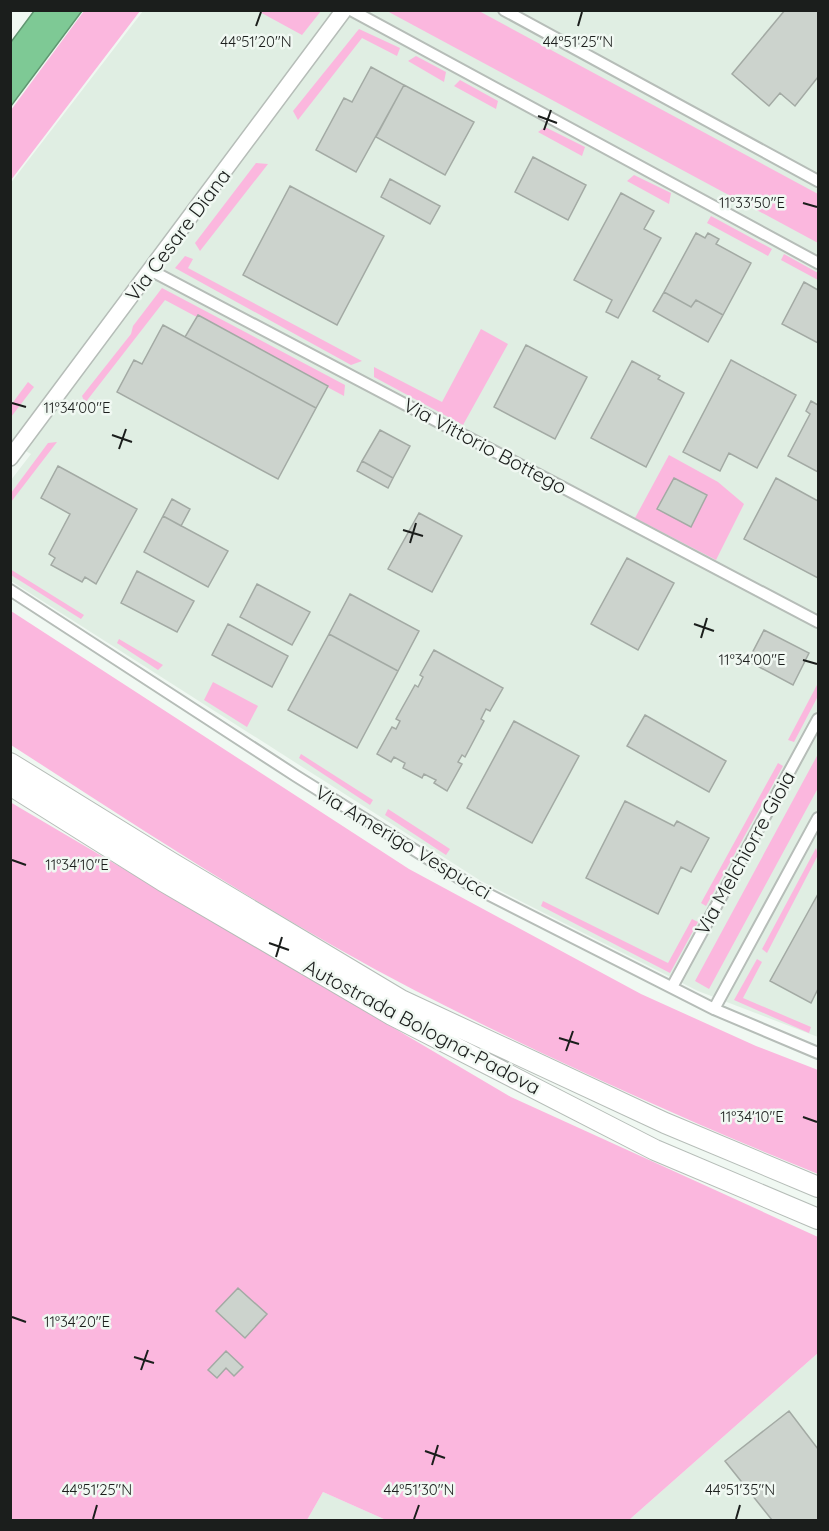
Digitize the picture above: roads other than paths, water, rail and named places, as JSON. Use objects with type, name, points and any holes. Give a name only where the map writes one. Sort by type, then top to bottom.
[{"type":"highway","name":"Autostrada Bologna-Padova","points":[[10,763],[401,1000],[665,1123],[819,1187]]},
{"type":"highway","name":"Autostrada Bologna-Padova","points":[[10,785],[163,881],[392,1015],[655,1150],[819,1219]]},
{"type":"main road","name":"Via Cesare Diana","points":[[10,458],[152,271],[344,10]]},
{"type":"street","points":[[351,10],[819,263]]},
{"type":"street","points":[[504,10],[819,181]]},
{"type":"street","name":"Via Vittorio Bottego","points":[[152,271],[819,622]]},
{"type":"street","name":"Via Amerigo Vespucci","points":[[10,591],[406,846],[472,886],[714,1009],[819,1053]]},
{"type":"street","name":"Via Melchiorre Gioia","points":[[672,987],[819,719]]},
{"type":"street","points":[[714,1009],[819,818]]}]
